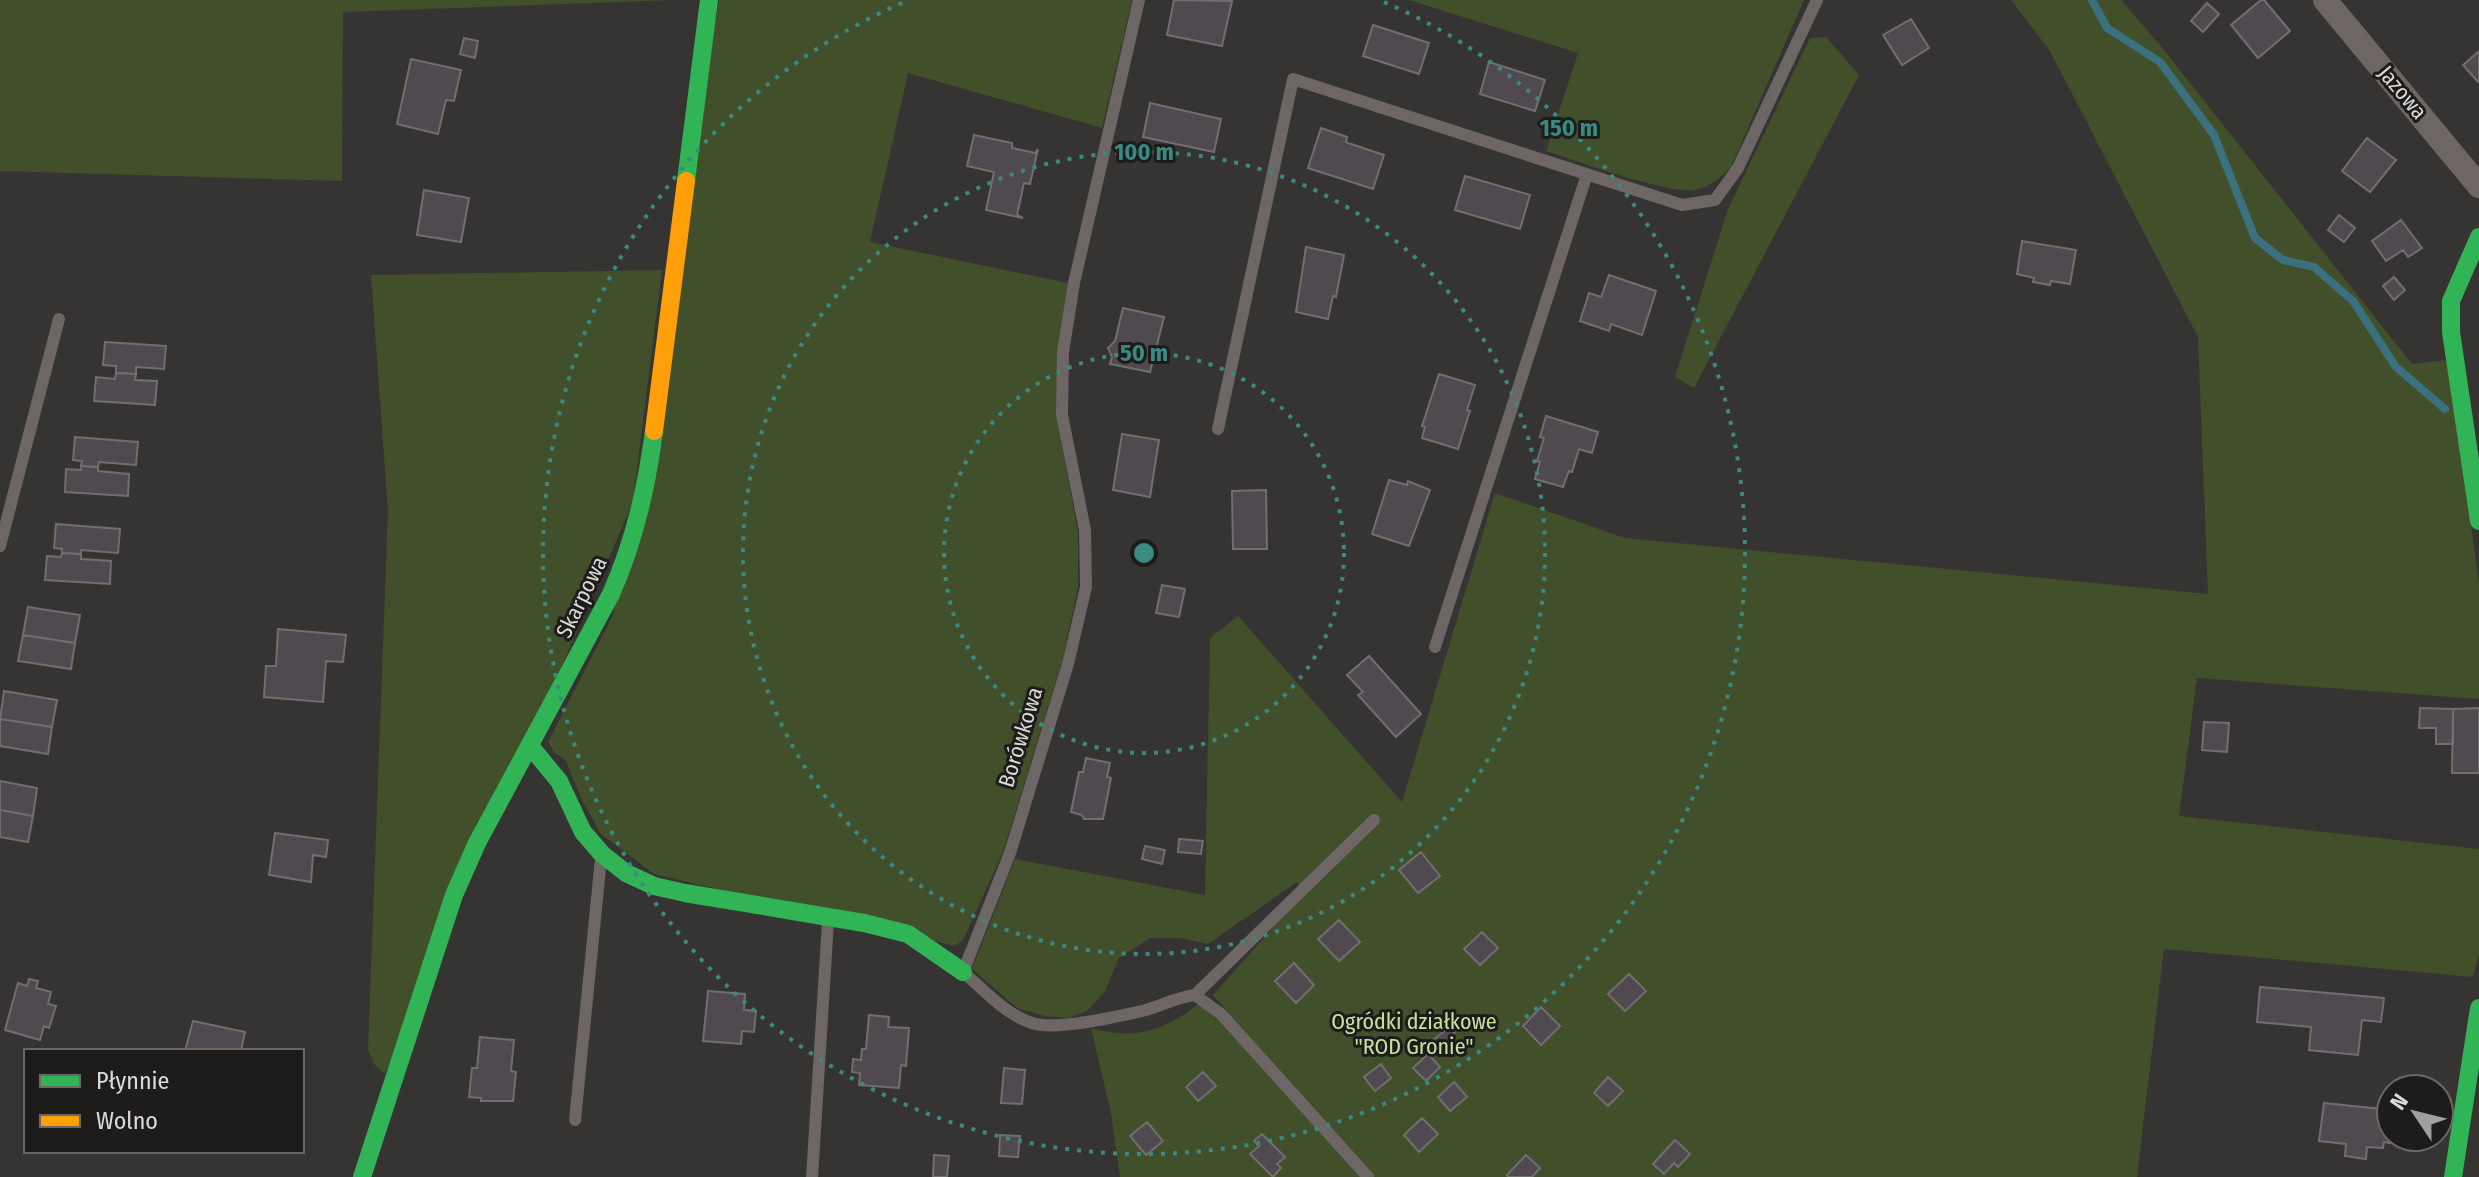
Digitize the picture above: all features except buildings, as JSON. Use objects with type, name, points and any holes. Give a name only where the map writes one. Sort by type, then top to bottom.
[{"type":"street","name":"Skarpowa","points":[[362,1177],[454,895],[477,843],[611,594],[627,557],[640,513],[649,474],[709,0]]},
{"type":"street","name":"Jazowa","points":[[2325,0],[2479,186]]},
{"type":"street","points":[[2479,237],[2451,301],[2451,332],[2479,521]]},
{"type":"street","points":[[530,746],[559,781],[583,832],[602,854],[626,873],[654,886],[864,923],[908,934],[963,972]]},
{"type":"street","points":[[2453,1177],[2479,1008]]},
{"type":"lane","name":"Borówkowa","points":[[963,972],[1010,853],[1068,664],[1086,587],[1085,530],[1062,415],[1063,352],[1074,283],[1139,0]]},
{"type":"lane","points":[[1218,429],[1293,79],[1682,205],[1715,200],[1738,168],[1817,0]]},
{"type":"lane","points":[[1435,647],[1587,174]]},
{"type":"lane","points":[[0,546],[59,319]]},
{"type":"lane","points":[[963,972],[1016,1016],[1041,1025],[1097,1020],[1146,1010],[1179,997],[1195,995],[1374,820]]},
{"type":"lane","points":[[575,1120],[602,854]]},
{"type":"lane","points":[[812,1177],[828,918]]},
{"type":"lane","points":[[1195,995],[1221,1014],[1368,1177]]},
{"type":"green space","points":[[0,0],[674,0],[343,12],[342,181],[0,171]]},
{"type":"green space","points":[[719,0],[1132,0],[1102,128],[908,73],[870,242],[1068,283],[1056,415],[1078,532],[1078,587],[1062,662],[1003,852],[963,940],[955,946],[654,874],[601,834],[581,798],[566,761],[554,752],[548,742],[613,615]]},
{"type":"green space","points":[[1409,0],[1804,0],[1731,167],[1701,189],[1682,190],[1644,182],[1546,151],[1578,53]]},
{"type":"green space","name":"Ogródki działkowe \"ROD Gronie\"","points":[[2011,0],[2121,0],[2412,364],[2447,360],[2479,582],[2479,699],[2197,678],[2179,816],[2479,849],[2479,955],[2473,977],[2164,949],[2137,1177],[1120,1177],[1111,1113],[1091,1028],[1122,1033],[1150,1030],[1175,1020],[1201,1002],[1216,1019],[1225,1009],[1213,995],[1305,892],[1297,882],[1208,944],[1180,938],[1150,938],[1119,958],[1105,991],[1087,1011],[1068,1018],[1045,1016],[1017,1008],[972,969],[1015,859],[1205,895],[1210,638],[1238,616],[1402,802],[1495,493],[1625,538],[2208,594],[2198,337],[2050,51]]},
{"type":"green space","points":[[1826,37],[1859,75],[1694,388],[1675,377],[1728,209],[1810,38]]},
{"type":"green space","points":[[662,270],[633,502],[385,1074],[374,1064],[368,1050],[388,511],[371,275]]},
{"type":"waterway","points":[[2092,0],[2107,28],[2160,62],[2214,135],[2255,238],[2283,260],[2314,267],[2353,301],[2396,367],[2445,409]]},
{"type":"traffic: fast","points":[[686,181],[709,0]]},
{"type":"traffic: fast","points":[[2479,237],[2451,301],[2451,332],[2479,521]]},
{"type":"traffic: fast","points":[[362,1177],[454,895],[477,843],[619,574],[638,514],[654,431]]},
{"type":"traffic: fast","points":[[530,746],[559,781],[583,832],[602,854],[626,873],[654,886],[685,893],[864,923],[908,934],[963,972]]},
{"type":"traffic: fast","points":[[2453,1177],[2479,1008]]},
{"type":"traffic: slow","points":[[654,431],[686,181]]}]
